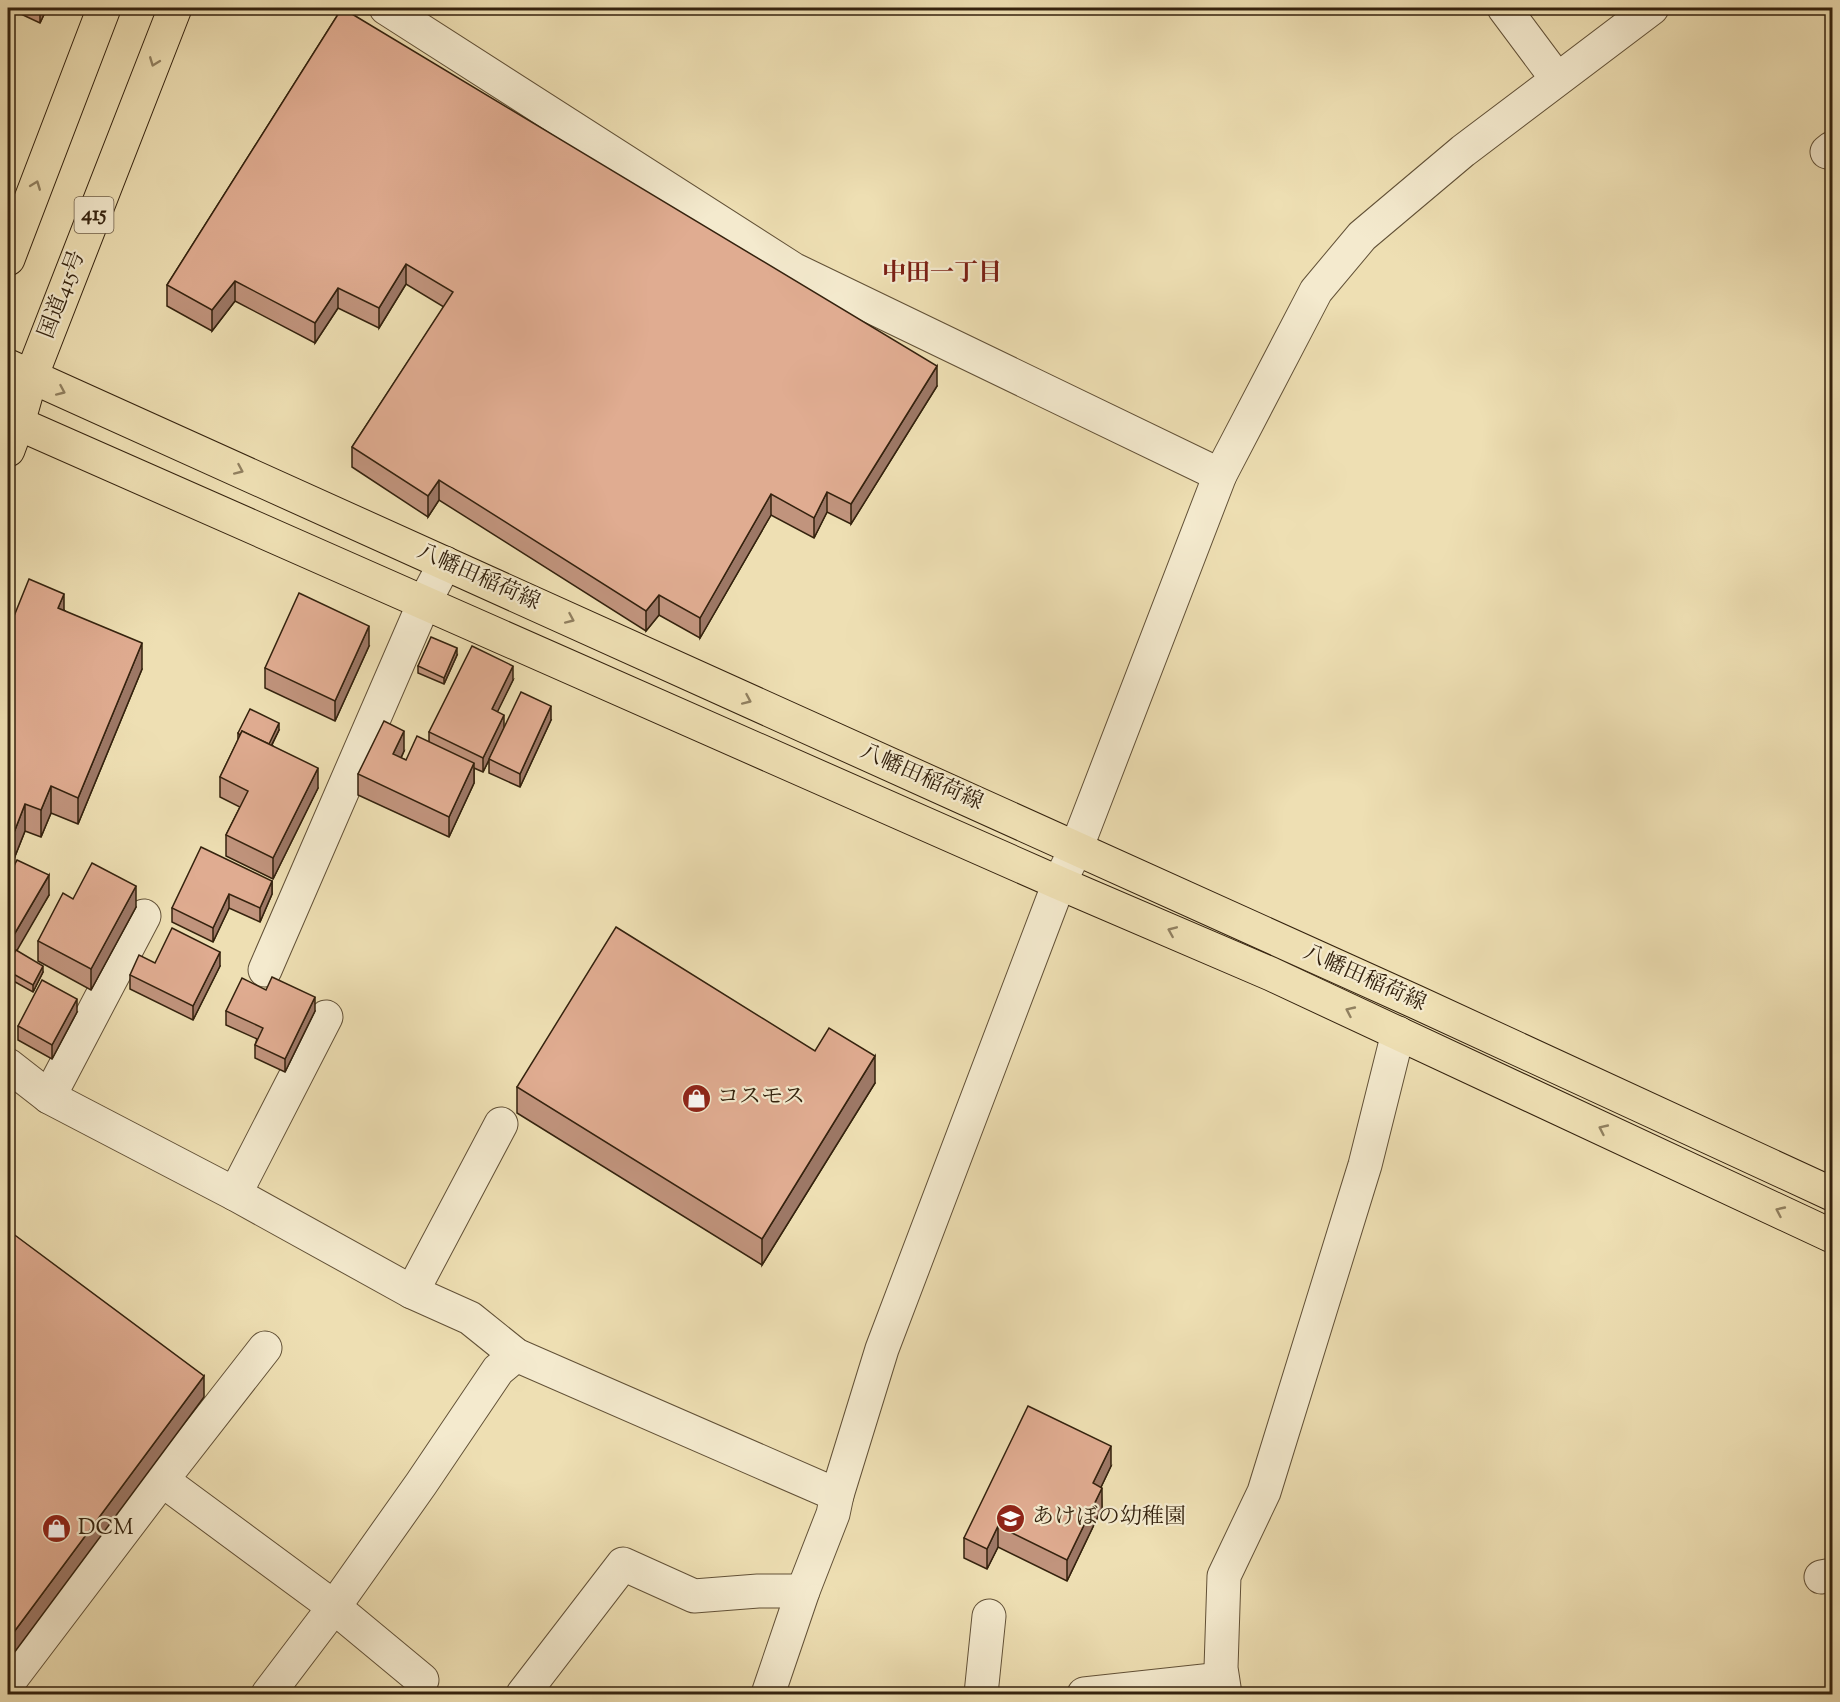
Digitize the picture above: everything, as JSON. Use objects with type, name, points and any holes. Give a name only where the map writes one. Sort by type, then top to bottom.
[{"type":"main road","points":[[8,259],[104,8]]},
{"type":"main road","name":"国道415号","points":[[11,431],[19,372],[175,8]]},
{"type":"main road","name":"八幡田稲荷線","points":[[19,372],[1416,1002],[1833,1194]]},
{"type":"main road","name":"八幡田稲荷線","points":[[11,431],[424,603],[1271,974],[1833,1236]]},
{"type":"street","points":[[386,8],[793,269],[1220,475]]},
{"type":"street","points":[[1504,8],[1557,80]]},
{"type":"street","points":[[768,1695],[803,1591],[833,1514],[882,1349],[1059,883],[1076,849],[1220,475],[1316,291],[1362,236],[1463,151],[1652,8]]},
{"type":"street","points":[[265,970],[424,603],[445,563]]},
{"type":"street","points":[[49,1097],[144,916]]},
{"type":"street","points":[[235,1194],[326,1017]]},
{"type":"street","points":[[1084,1695],[1223,1687],[1221,1668],[1224,1576],[1264,1492],[1365,1165],[1398,1033]]},
{"type":"street","points":[[8,1065],[49,1097],[235,1194],[412,1292],[470,1318],[516,1355],[837,1495]]},
{"type":"street","points":[[412,1292],[501,1124]]},
{"type":"street","points":[[8,1683],[265,1348]]},
{"type":"street","points":[[268,1695],[334,1607],[498,1370],[516,1355]]},
{"type":"street","points":[[162,1480],[334,1607],[422,1680]]},
{"type":"street","points":[[523,1695],[622,1564],[694,1596],[758,1591],[803,1591]]},
{"type":"street","points":[[981,1695],[989,1616]]},
{"type":"building","points":[[342,8],[937,366],[851,504],[827,492],[814,518],[771,494],[700,618],[659,595],[646,611],[439,480],[428,496],[352,447],[453,292],[406,264],[379,308],[338,288],[315,323],[235,281],[212,310],[167,285]]},
{"type":"building","points":[[29,579],[64,594],[58,608],[142,643],[78,798],[51,786],[41,810],[25,804],[8,848],[8,631]]},
{"type":"building","points":[[299,593],[369,626],[335,701],[265,668]]},
{"type":"building","points":[[431,637],[457,648],[444,678],[418,666]]},
{"type":"building","points":[[472,646],[513,666],[492,709],[504,715],[483,758],[429,732]]},
{"type":"building","points":[[521,692],[551,706],[520,774],[489,759]]},
{"type":"building","points":[[250,709],[279,723],[269,744],[242,731],[240,735],[238,733]]},
{"type":"building","points":[[384,721],[404,731],[393,754],[406,760],[417,736],[474,763],[449,817],[358,774]]},
{"type":"building","points":[[242,731],[318,768],[273,858],[226,835],[248,791],[220,777]]},
{"type":"building","points":[[201,847],[272,881],[260,908],[229,894],[213,928],[172,908]]},
{"type":"building","points":[[17,860],[49,875],[8,945],[8,878]]},
{"type":"building","points":[[92,863],[136,886],[91,969],[38,941],[63,893],[73,899]]},
{"type":"building","name":"コスモス","points":[[616,927],[815,1051],[829,1028],[875,1056],[762,1239],[517,1087]]},
{"type":"building","points":[[172,928],[220,952],[193,1006],[130,975],[139,955],[155,963]]},
{"type":"building","points":[[16,950],[43,966],[33,985],[8,971],[8,965]]},
{"type":"building","points":[[272,977],[315,997],[285,1059],[255,1045],[263,1028],[226,1011],[242,978],[266,990]]},
{"type":"building","points":[[42,980],[77,999],[52,1045],[18,1026]]},
{"type":"building","name":"DCM","points":[[8,1230],[204,1376],[8,1640]]},
{"type":"building","points":[[1028,1406],[1111,1446],[1093,1483],[1102,1488],[1067,1560],[998,1526],[987,1549],[964,1538]]},
{"type":"place","name":"コスモス","points":[[696,1098]]},
{"type":"place","name":"あけぼの幼稚園","points":[[1011,1518]]},
{"type":"place","name":"DCM","points":[[57,1529]]},
{"type":"district","name":"中田一丁目","points":[[942,274]]}]
